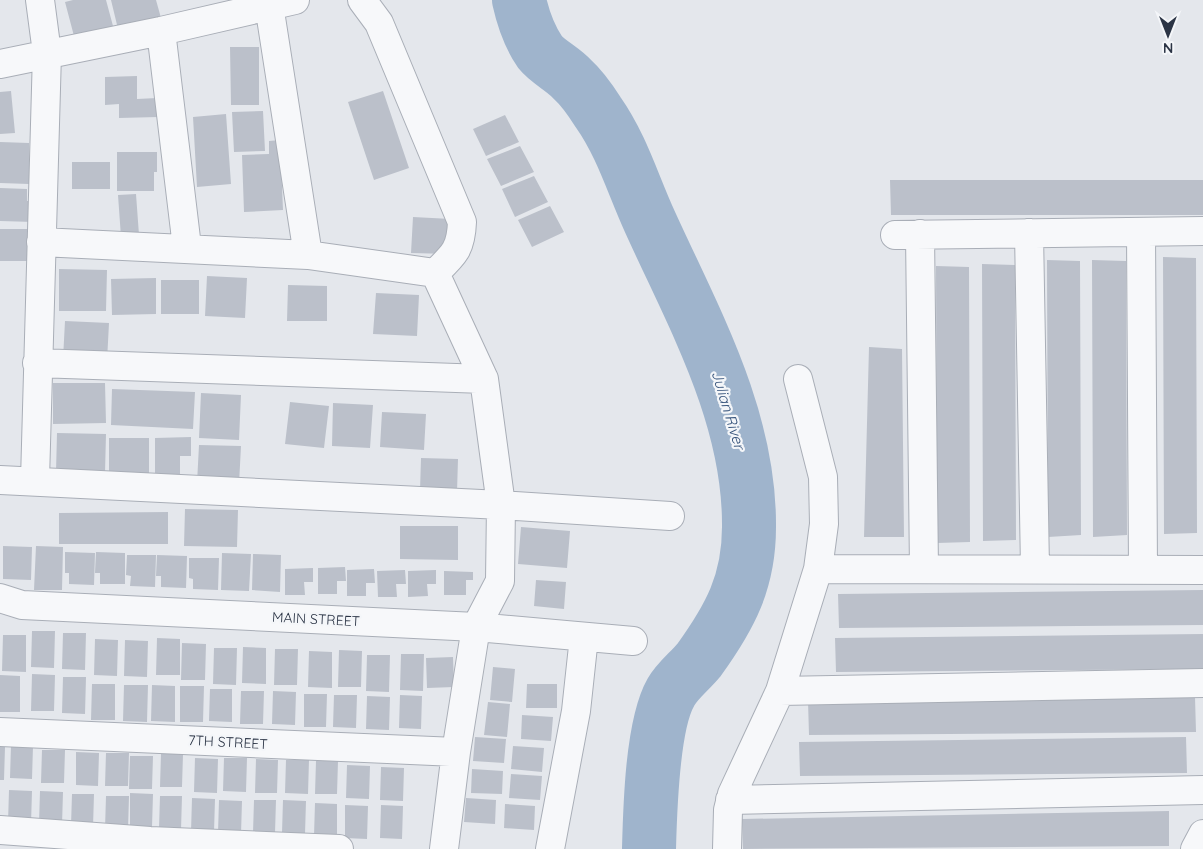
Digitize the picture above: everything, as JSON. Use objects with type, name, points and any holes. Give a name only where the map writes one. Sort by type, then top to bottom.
[{"type":"street","points":[[35,480],[40,242],[47,53],[40,0]]},
{"type":"street","points":[[362,0],[379,23],[462,222],[461,241],[458,248],[454,255],[435,273]]},
{"type":"street","points":[[0,64],[161,31],[282,3],[308,255]]},
{"type":"street","points":[[161,31],[187,247]]},
{"type":"street","points":[[924,570],[908,235],[1203,231]]},
{"type":"street","points":[[1142,232],[1143,570]]},
{"type":"street","points":[[1029,233],[1035,568]]},
{"type":"street","points":[[40,242],[187,247],[308,255],[435,273]]},
{"type":"street","points":[[435,273],[484,380],[501,505],[500,581],[476,627],[456,752],[444,849]]},
{"type":"street","points":[[37,363],[484,380]]},
{"type":"street","points":[[727,849],[730,800],[780,691],[818,569],[824,524],[823,477],[798,379]]},
{"type":"street","points":[[0,480],[35,480],[501,505],[670,516]]},
{"type":"street","points":[[818,569],[1035,568],[1203,570]]},
{"type":"street","name":"MAIN STREET","points":[[0,598],[22,605],[476,627],[633,640]]},
{"type":"street","points":[[550,849],[576,711],[584,637]]},
{"type":"street","points":[[780,691],[1203,683]]},
{"type":"street","name":"7TH STREET","points":[[0,732],[456,752]]},
{"type":"street","points":[[730,800],[1203,790]]},
{"type":"street","points":[[0,830],[150,841],[339,849]]},
{"type":"street","points":[[1195,849],[1203,834]]},
{"type":"building","points":[[73,0],[106,0],[113,26],[74,36],[65,2]]},
{"type":"building","points":[[111,0],[156,0],[161,18],[118,29]]},
{"type":"building","points":[[230,47],[259,47],[259,105],[231,105]]},
{"type":"building","points":[[137,76],[137,99],[157,98],[158,117],[119,118],[119,104],[105,105],[105,77]]},
{"type":"building","points":[[11,91],[15,133],[0,134],[0,92]]},
{"type":"building","points":[[383,91],[409,168],[374,180],[348,102]]},
{"type":"building","points":[[263,111],[265,151],[234,152],[232,112]]},
{"type":"building","points":[[226,114],[231,184],[197,187],[193,117]]},
{"type":"building","points":[[505,115],[519,142],[486,156],[473,129]]},
{"type":"building","points":[[280,140],[283,210],[244,212],[242,155],[269,154],[269,141]]},
{"type":"building","points":[[0,142],[29,143],[29,184],[0,183]]},
{"type":"building","points":[[520,146],[534,172],[501,186],[487,159]]},
{"type":"building","points":[[117,152],[157,152],[157,172],[154,172],[154,191],[117,191]]},
{"type":"building","points":[[72,162],[110,162],[110,189],[72,189]]},
{"type":"building","points":[[534,176],[548,202],[515,217],[502,189]]},
{"type":"building","points":[[890,180],[1203,180],[1203,215],[891,215]]},
{"type":"building","points":[[0,188],[27,189],[27,201],[35,201],[34,222],[0,221]]},
{"type":"building","points":[[136,194],[139,235],[121,237],[118,195]]},
{"type":"building","points":[[550,206],[564,232],[532,247],[518,220]]},
{"type":"building","points":[[413,217],[451,219],[449,254],[411,253]]},
{"type":"building","points":[[0,229],[30,229],[29,261],[0,261]]},
{"type":"building","points":[[1163,257],[1196,258],[1197,533],[1164,534]]},
{"type":"building","points":[[1047,260],[1080,261],[1081,535],[1048,537]]},
{"type":"building","points":[[1092,260],[1126,261],[1127,535],[1093,537]]},
{"type":"building","points":[[982,264],[1015,265],[1016,540],[983,541]]},
{"type":"building","points":[[936,266],[969,267],[970,542],[937,543]]},
{"type":"building","points":[[59,269],[107,270],[106,311],[59,311]]},
{"type":"building","points":[[207,276],[247,278],[245,318],[205,316]]},
{"type":"building","points":[[156,278],[156,314],[112,315],[111,279]]},
{"type":"building","points":[[161,280],[199,280],[199,314],[161,314]]},
{"type":"building","points":[[288,285],[327,286],[327,321],[287,321]]},
{"type":"building","points":[[376,293],[419,295],[417,336],[373,334]]},
{"type":"building","points":[[65,321],[109,323],[107,361],[63,359]]},
{"type":"building","points":[[869,347],[902,349],[904,537],[864,537]]},
{"type":"building","points":[[53,383],[105,383],[106,423],[53,424]]},
{"type":"building","points":[[112,389],[195,392],[193,429],[111,425]]},
{"type":"building","points":[[201,393],[241,395],[239,440],[199,438]]},
{"type":"building","points":[[290,402],[329,406],[324,448],[285,444]]},
{"type":"building","points":[[333,403],[373,405],[370,448],[332,446]]},
{"type":"building","points":[[382,412],[426,414],[424,450],[380,447]]},
{"type":"building","points":[[57,433],[106,434],[105,473],[56,472]]},
{"type":"building","points":[[191,437],[191,456],[180,456],[180,475],[155,476],[155,438]]},
{"type":"building","points":[[109,438],[149,438],[149,479],[109,479]]},
{"type":"building","points":[[199,445],[241,446],[239,484],[197,483]]},
{"type":"building","points":[[421,458],[458,459],[457,492],[420,491]]},
{"type":"building","points":[[185,509],[238,510],[237,547],[184,546]]},
{"type":"building","points":[[168,512],[168,544],[59,544],[59,513]]},
{"type":"building","points":[[400,526],[458,526],[458,560],[400,559]]},
{"type":"building","points":[[521,527],[570,531],[567,568],[518,564]]},
{"type":"building","points":[[3,546],[32,547],[31,580],[3,579]]},
{"type":"building","points":[[36,546],[63,547],[62,590],[34,590]]},
{"type":"building","points":[[65,552],[95,553],[94,585],[69,584],[69,573],[65,573]]},
{"type":"building","points":[[96,552],[125,553],[125,584],[100,584],[100,573],[95,573]]},
{"type":"building","points":[[222,553],[251,554],[249,591],[221,590]]},
{"type":"building","points":[[253,554],[281,555],[280,592],[252,590]]},
{"type":"building","points":[[127,555],[156,555],[155,587],[130,586],[131,576],[126,575]]},
{"type":"building","points":[[157,555],[187,556],[186,588],[161,587],[161,576],[156,576]]},
{"type":"building","points":[[189,558],[219,558],[218,590],[193,589],[193,579],[189,578]]},
{"type":"building","points":[[345,567],[346,581],[337,581],[337,594],[318,594],[318,568]]},
{"type":"building","points":[[313,568],[313,582],[304,582],[305,595],[285,595],[285,569]]},
{"type":"building","points":[[374,569],[375,583],[366,583],[366,596],[347,596],[347,570]]},
{"type":"building","points":[[405,570],[406,584],[396,584],[397,597],[378,597],[377,571]]},
{"type":"building","points":[[436,570],[436,584],[427,584],[428,596],[408,597],[408,571]]},
{"type":"building","points":[[444,571],[473,572],[473,580],[466,580],[466,595],[444,595]]},
{"type":"building","points":[[536,580],[566,582],[564,609],[534,606]]},
{"type":"building","points":[[1203,590],[1203,625],[839,628],[838,594]]},
{"type":"building","points":[[32,631],[55,631],[54,668],[31,667]]},
{"type":"building","points":[[63,633],[86,633],[85,670],[62,669]]},
{"type":"building","points":[[1203,634],[1203,669],[836,672],[835,638]]},
{"type":"building","points":[[3,635],[26,635],[26,672],[2,671]]},
{"type":"building","points":[[157,638],[180,639],[180,675],[156,675]]},
{"type":"building","points":[[95,639],[118,640],[117,676],[94,675]]},
{"type":"building","points":[[125,640],[148,641],[147,677],[124,676]]},
{"type":"building","points":[[182,643],[206,644],[205,680],[181,680]]},
{"type":"building","points":[[243,647],[266,648],[266,684],[242,683]]},
{"type":"building","points":[[214,648],[237,648],[236,685],[213,684]]},
{"type":"building","points":[[275,649],[298,649],[297,685],[274,685]]},
{"type":"building","points":[[339,650],[362,651],[361,687],[338,687]]},
{"type":"building","points":[[309,651],[332,652],[332,688],[308,687]]},
{"type":"building","points":[[401,654],[424,654],[423,691],[400,690]]},
{"type":"building","points":[[367,655],[390,655],[389,692],[366,691]]},
{"type":"building","points":[[453,657],[454,687],[427,688],[426,658]]},
{"type":"building","points":[[493,667],[515,669],[512,702],[490,700]]},
{"type":"building","points":[[32,674],[55,675],[54,711],[31,711]]},
{"type":"building","points":[[0,675],[20,676],[20,712],[0,712]]},
{"type":"building","points":[[63,677],[86,677],[85,714],[62,713]]},
{"type":"building","points":[[92,684],[115,684],[115,720],[91,720]]},
{"type":"building","points":[[527,684],[557,684],[557,708],[526,708]]},
{"type":"building","points":[[124,685],[148,685],[147,722],[123,721]]},
{"type":"building","points":[[152,685],[175,686],[175,722],[151,721]]},
{"type":"building","points":[[180,686],[204,686],[203,722],[180,722]]},
{"type":"building","points":[[210,689],[232,689],[232,722],[209,721]]},
{"type":"building","points":[[241,691],[264,691],[263,724],[240,724]]},
{"type":"building","points":[[273,691],[296,692],[295,725],[272,724]]},
{"type":"building","points":[[304,694],[327,694],[326,727],[304,727]]},
{"type":"building","points":[[334,695],[357,695],[356,728],[333,727]]},
{"type":"building","points":[[400,695],[422,696],[421,729],[399,728]]},
{"type":"building","points":[[367,696],[390,697],[389,730],[366,729]]},
{"type":"building","points":[[1195,697],[1196,732],[809,735],[808,701]]},
{"type":"building","points":[[488,702],[510,704],[507,737],[484,735]]},
{"type":"building","points":[[522,715],[553,717],[551,741],[521,739]]},
{"type":"building","points":[[475,737],[506,739],[504,763],[473,761]]},
{"type":"building","points":[[1186,737],[1187,773],[800,776],[799,742]]},
{"type":"building","points":[[11,745],[33,746],[32,779],[10,778]]},
{"type":"building","points":[[513,746],[544,748],[542,772],[511,769]]},
{"type":"building","points":[[0,747],[5,747],[4,780],[0,780]]},
{"type":"building","points":[[42,750],[65,750],[64,783],[41,783]]},
{"type":"building","points":[[76,752],[99,753],[98,786],[76,785]]},
{"type":"building","points":[[106,753],[129,753],[128,786],[105,786]]},
{"type":"building","points":[[161,754],[183,754],[182,787],[160,787]]},
{"type":"building","points":[[130,756],[153,756],[152,789],[129,789]]},
{"type":"building","points":[[195,758],[218,759],[217,793],[194,792]]},
{"type":"building","points":[[224,758],[247,758],[246,792],[223,791]]},
{"type":"building","points":[[256,759],[278,760],[277,793],[255,793]]},
{"type":"building","points":[[286,760],[309,760],[308,794],[285,793]]},
{"type":"building","points":[[316,761],[338,761],[337,794],[315,794]]},
{"type":"building","points":[[347,765],[370,766],[369,799],[346,798]]},
{"type":"building","points":[[381,767],[404,768],[403,801],[380,800]]},
{"type":"building","points":[[472,769],[503,771],[502,794],[471,793]]},
{"type":"building","points":[[511,774],[542,776],[540,800],[509,798]]},
{"type":"building","points":[[9,790],[32,791],[31,824],[8,823]]},
{"type":"building","points":[[40,791],[63,792],[62,825],[39,824]]},
{"type":"building","points":[[130,793],[153,794],[152,827],[130,826]]},
{"type":"building","points":[[72,794],[94,794],[93,827],[71,826]]},
{"type":"building","points":[[106,796],[129,796],[128,830],[105,829]]},
{"type":"building","points":[[160,796],[182,796],[181,830],[159,829]]},
{"type":"building","points":[[192,798],[215,799],[214,832],[191,832]]},
{"type":"building","points":[[466,798],[496,800],[495,824],[464,822]]},
{"type":"building","points":[[219,800],[242,801],[241,834],[218,833]]},
{"type":"building","points":[[254,800],[276,800],[275,833],[253,833]]},
{"type":"building","points":[[283,800],[306,801],[305,834],[282,833]]},
{"type":"building","points":[[315,803],[337,804],[337,837],[314,836]]},
{"type":"building","points":[[505,804],[535,806],[534,830],[504,828]]},
{"type":"building","points":[[345,805],[368,806],[367,839],[345,838]]},
{"type":"building","points":[[381,805],[403,806],[402,839],[380,838]]},
{"type":"building","points":[[1169,811],[1169,846],[743,849],[742,819]]},
{"type":"waterway","name":"Julian River","points":[[519,0],[527,27],[540,52],[583,90],[621,152],[716,370],[730,408],[747,486],[748,547],[746,565],[736,598],[720,629],[699,660],[671,692],[660,725],[653,768],[649,849]]}]
